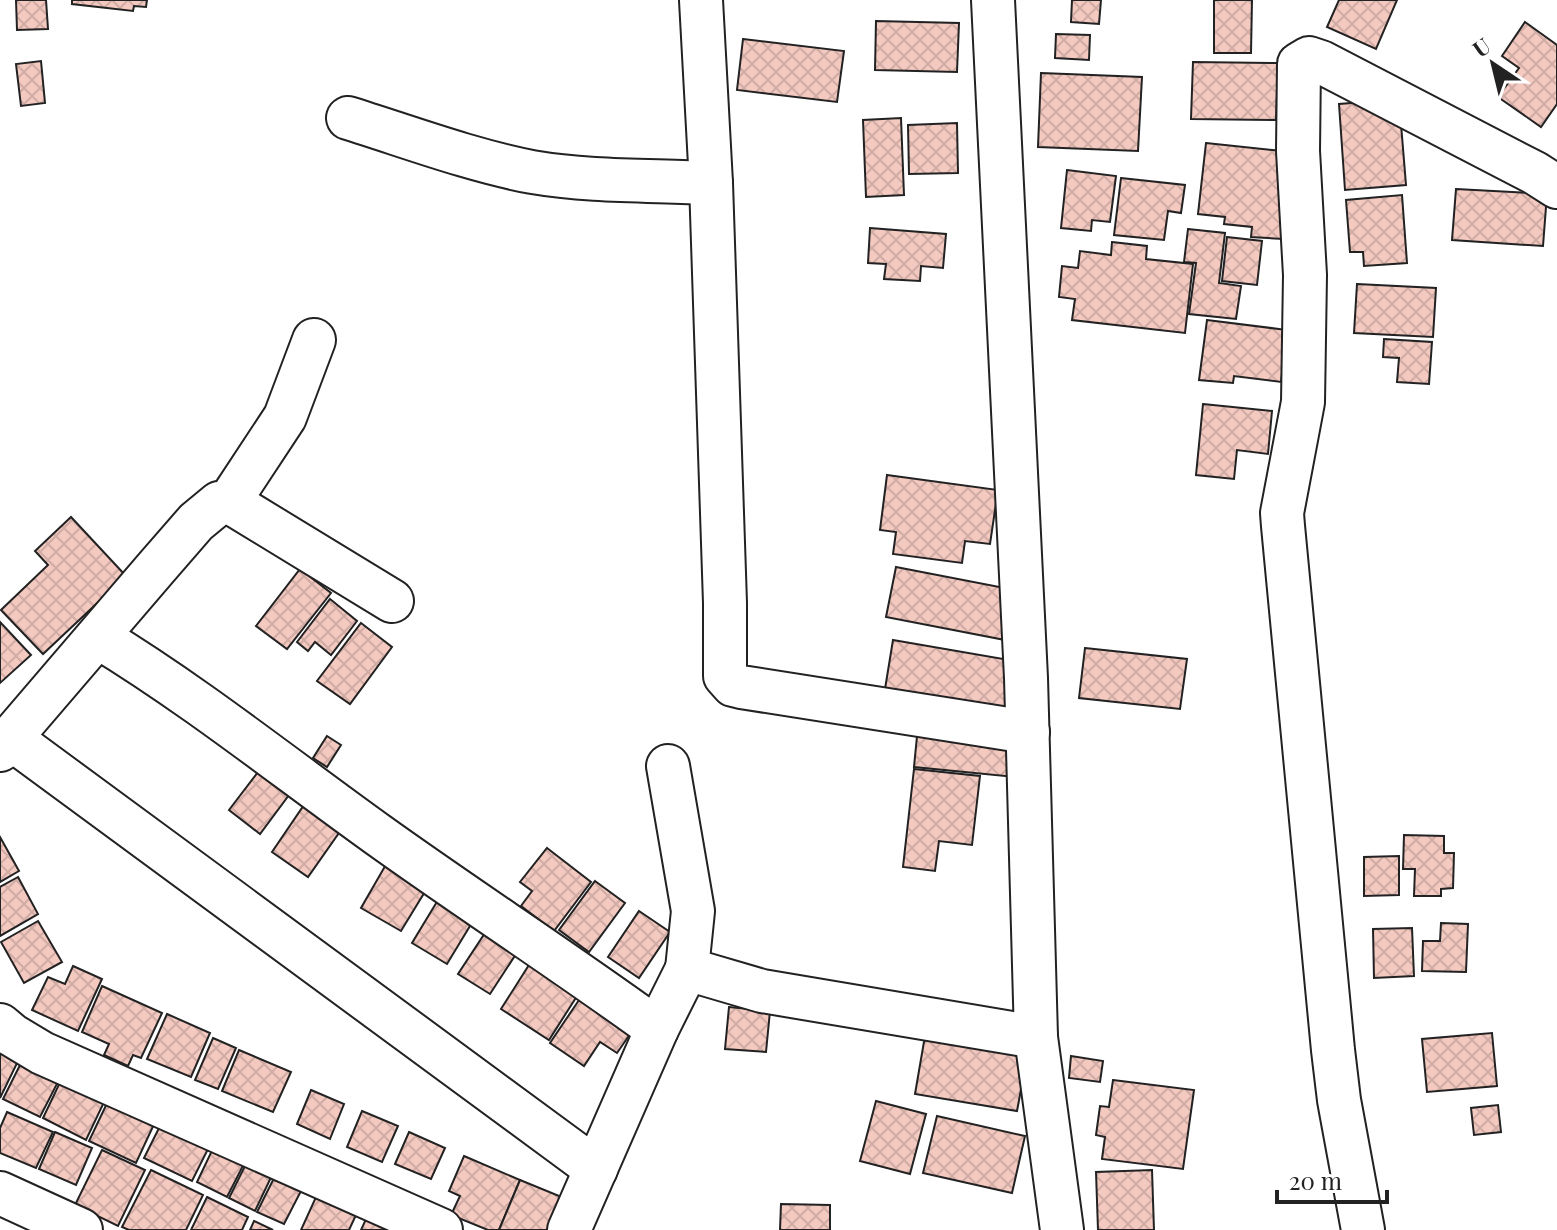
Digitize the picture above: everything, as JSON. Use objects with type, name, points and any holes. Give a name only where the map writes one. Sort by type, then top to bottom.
[{"type":"street","points":[[701,0],[711,183],[724,667],[727,681],[741,687],[1028,732]]},
{"type":"street","points":[[993,0],[1028,732],[1036,1037],[1062,1230]]},
{"type":"street","points":[[1363,1230],[1335,1063],[1282,513],[1303,388],[1305,275],[1298,151],[1299,64],[1309,58],[1321,62],[1557,187]]},
{"type":"street","points":[[348,118],[499,165],[535,172],[711,183]]},
{"type":"street","points":[[229,502],[285,417],[314,340]]},
{"type":"street","points":[[392,601],[229,502],[219,503],[196,522],[5,744],[596,1169]]},
{"type":"street","points":[[98,637],[146,667],[381,837],[657,1029]]},
{"type":"street","points":[[569,1230],[657,1029],[687,969],[693,911],[668,766]]},
{"type":"street","points":[[687,969],[762,991],[1036,1037]]},
{"type":"street","points":[[0,1025],[42,1053],[441,1230]]},
{"type":"street","points":[[0,1193],[81,1230]]},
{"type":"building","points":[[16,0],[46,0],[48,29],[17,30]]},
{"type":"building","points":[[72,0],[147,0],[146,7],[134,6],[133,11],[72,4]]},
{"type":"building","points":[[1072,0],[1101,0],[1099,24],[1071,22]]},
{"type":"building","points":[[1214,0],[1252,0],[1251,53],[1214,53]]},
{"type":"building","points":[[1339,0],[1397,0],[1376,49],[1327,27]]},
{"type":"building","points":[[876,21],[959,23],[957,72],[875,70]]},
{"type":"building","points":[[1525,22],[1557,45],[1557,104],[1541,127],[1498,97],[1519,68],[1502,56]]},
{"type":"building","points":[[1056,34],[1090,35],[1089,60],[1055,58]]},
{"type":"building","points":[[743,39],[844,51],[837,102],[737,90]]},
{"type":"building","points":[[41,61],[45,103],[21,106],[16,64]]},
{"type":"building","points":[[1193,62],[1278,63],[1276,120],[1191,119]]},
{"type":"building","points":[[1041,73],[1142,77],[1138,151],[1038,147]]},
{"type":"building","points":[[1378,101],[1400,112],[1406,185],[1345,190],[1339,104]]},
{"type":"building","points":[[901,118],[904,195],[866,197],[863,120]]},
{"type":"building","points":[[957,123],[958,173],[909,174],[908,125]]},
{"type":"building","points":[[1206,143],[1292,152],[1283,239],[1251,237],[1252,227],[1224,224],[1225,217],[1198,214]]},
{"type":"building","points":[[1067,170],[1116,176],[1110,222],[1092,220],[1091,231],[1061,228]]},
{"type":"building","points":[[1121,178],[1185,185],[1181,213],[1168,211],[1164,240],[1114,235]]},
{"type":"building","points":[[1456,189],[1547,194],[1543,246],[1452,240]]},
{"type":"building","points":[[1402,195],[1407,263],[1364,266],[1363,252],[1350,252],[1346,200]]},
{"type":"building","points":[[870,228],[946,234],[943,268],[921,266],[920,281],[884,279],[886,264],[868,263]]},
{"type":"building","points":[[1188,229],[1225,233],[1219,283],[1241,286],[1236,319],[1189,314],[1196,263],[1184,262]]},
{"type":"building","points":[[1227,237],[1262,241],[1257,285],[1222,281]]},
{"type":"building","points":[[1112,242],[1147,246],[1146,259],[1193,264],[1185,333],[1072,320],[1075,299],[1059,297],[1062,266],[1078,268],[1080,251],[1111,255]]},
{"type":"building","points":[[1357,284],[1436,288],[1433,337],[1354,333]]},
{"type":"building","points":[[1207,320],[1287,330],[1281,382],[1234,376],[1233,383],[1199,380]]},
{"type":"building","points":[[1384,339],[1432,342],[1429,384],[1397,382],[1399,358],[1383,357]]},
{"type":"building","points":[[1203,404],[1272,411],[1268,454],[1237,450],[1234,479],[1196,475]]},
{"type":"building","points":[[887,475],[998,490],[990,544],[965,541],[962,563],[893,554],[896,532],[880,530]]},
{"type":"building","points":[[71,517],[126,576],[43,654],[1,610],[48,565],[35,551]]},
{"type":"building","points":[[896,567],[1015,590],[1005,640],[886,617]]},
{"type":"building","points":[[300,569],[331,593],[287,649],[256,626]]},
{"type":"building","points":[[330,599],[357,621],[331,655],[315,642],[308,651],[297,642]]},
{"type":"building","points":[[0,622],[31,655],[0,683]]},
{"type":"building","points":[[361,623],[392,647],[350,704],[317,681]]},
{"type":"building","points":[[893,640],[1015,661],[1007,709],[885,689]]},
{"type":"building","points":[[1085,648],[1187,659],[1180,709],[1079,698]]},
{"type":"building","points":[[918,726],[1019,736],[1015,777],[914,767]]},
{"type":"building","points":[[327,736],[341,745],[327,767],[313,758]]},
{"type":"building","points":[[914,769],[980,776],[972,845],[939,841],[935,871],[903,867]]},
{"type":"building","points":[[258,772],[289,795],[260,834],[229,810]]},
{"type":"building","points":[[304,805],[341,830],[308,877],[272,852]]},
{"type":"building","points":[[1404,835],[1444,836],[1444,853],[1454,853],[1453,888],[1441,889],[1441,896],[1414,896],[1415,869],[1403,869]]},
{"type":"building","points":[[0,837],[19,871],[0,882]]},
{"type":"building","points":[[547,848],[591,882],[554,931],[521,906],[532,891],[520,882]]},
{"type":"building","points":[[1399,856],[1399,895],[1364,896],[1364,857]]},
{"type":"building","points":[[388,861],[429,885],[401,931],[361,908]]},
{"type":"building","points":[[18,877],[38,914],[0,936],[0,887]]},
{"type":"building","points":[[595,881],[625,903],[589,952],[559,930]]},
{"type":"building","points":[[441,895],[476,916],[447,964],[412,943]]},
{"type":"building","points":[[639,911],[670,932],[639,978],[608,957]]},
{"type":"building","points":[[38,921],[62,962],[24,983],[1,942]]},
{"type":"building","points":[[1441,923],[1468,924],[1466,972],[1422,971],[1423,941],[1440,941]]},
{"type":"building","points":[[1412,928],[1414,976],[1374,978],[1373,929]]},
{"type":"building","points":[[487,930],[518,951],[490,994],[458,974]]},
{"type":"building","points":[[529,965],[577,996],[549,1040],[501,1009]]},
{"type":"building","points":[[73,966],[102,979],[78,1031],[32,1010],[48,977],[65,984]]},
{"type":"building","points":[[102,986],[162,1013],[141,1058],[133,1055],[128,1066],[104,1055],[109,1044],[82,1032]]},
{"type":"building","points":[[579,1000],[607,1018],[635,1027],[617,1053],[600,1042],[584,1066],[550,1043]]},
{"type":"building","points":[[729,1007],[770,1011],[766,1052],[725,1049]]},
{"type":"building","points":[[167,1014],[210,1033],[191,1077],[147,1059]]},
{"type":"building","points":[[926,1030],[1027,1057],[1017,1111],[915,1094]]},
{"type":"building","points":[[1492,1033],[1497,1086],[1427,1092],[1422,1039]]},
{"type":"building","points":[[213,1038],[236,1048],[218,1089],[195,1080]]},
{"type":"building","points":[[0,1044],[21,1055],[0,1098]]},
{"type":"building","points":[[239,1050],[291,1072],[273,1112],[222,1091]]},
{"type":"building","points":[[1071,1056],[1103,1061],[1100,1082],[1069,1078]]},
{"type":"building","points":[[24,1057],[62,1074],[40,1117],[3,1099]]},
{"type":"building","points":[[63,1076],[106,1098],[86,1140],[43,1118]]},
{"type":"building","points":[[1113,1080],[1194,1090],[1183,1169],[1102,1159],[1105,1137],[1096,1135],[1100,1106],[1109,1107]]},
{"type":"building","points":[[311,1090],[344,1104],[330,1139],[297,1124]]},
{"type":"building","points":[[109,1099],[156,1120],[136,1163],[89,1141]]},
{"type":"building","points":[[876,1101],[926,1114],[910,1174],[860,1161]]},
{"type":"building","points":[[1498,1105],[1501,1132],[1474,1135],[1471,1108]]},
{"type":"building","points":[[362,1111],[398,1126],[382,1162],[347,1147]]},
{"type":"building","points":[[7,1112],[53,1132],[36,1168],[0,1153],[0,1128]]},
{"type":"building","points":[[165,1116],[213,1139],[192,1181],[144,1158]]},
{"type":"building","points":[[937,1116],[1025,1136],[1012,1193],[923,1173]]},
{"type":"building","points":[[55,1132],[92,1148],[76,1185],[39,1169]]},
{"type":"building","points":[[409,1132],[445,1148],[431,1179],[395,1164]]},
{"type":"building","points":[[217,1140],[248,1156],[227,1197],[197,1182]]},
{"type":"building","points":[[102,1150],[145,1170],[118,1226],[75,1205]]},
{"type":"building","points":[[250,1156],[275,1169],[255,1211],[229,1198]]},
{"type":"building","points":[[464,1156],[520,1180],[499,1230],[488,1230],[451,1215],[460,1196],[449,1191]]},
{"type":"building","points":[[151,1170],[203,1195],[186,1230],[129,1230],[122,1227]]},
{"type":"building","points":[[1152,1170],[1154,1230],[1098,1230],[1096,1172]]},
{"type":"building","points":[[274,1178],[301,1191],[284,1224],[257,1212]]},
{"type":"building","points":[[520,1180],[569,1200],[557,1230],[499,1230]]},
{"type":"building","points":[[207,1197],[248,1217],[242,1230],[191,1230]]},
{"type":"building","points":[[316,1197],[356,1215],[349,1230],[301,1230]]},
{"type":"building","points":[[781,1204],[830,1205],[830,1230],[780,1230]]},
{"type":"building","points":[[366,1219],[389,1230],[361,1230]]},
{"type":"building","points":[[254,1221],[273,1230],[250,1230]]}]
